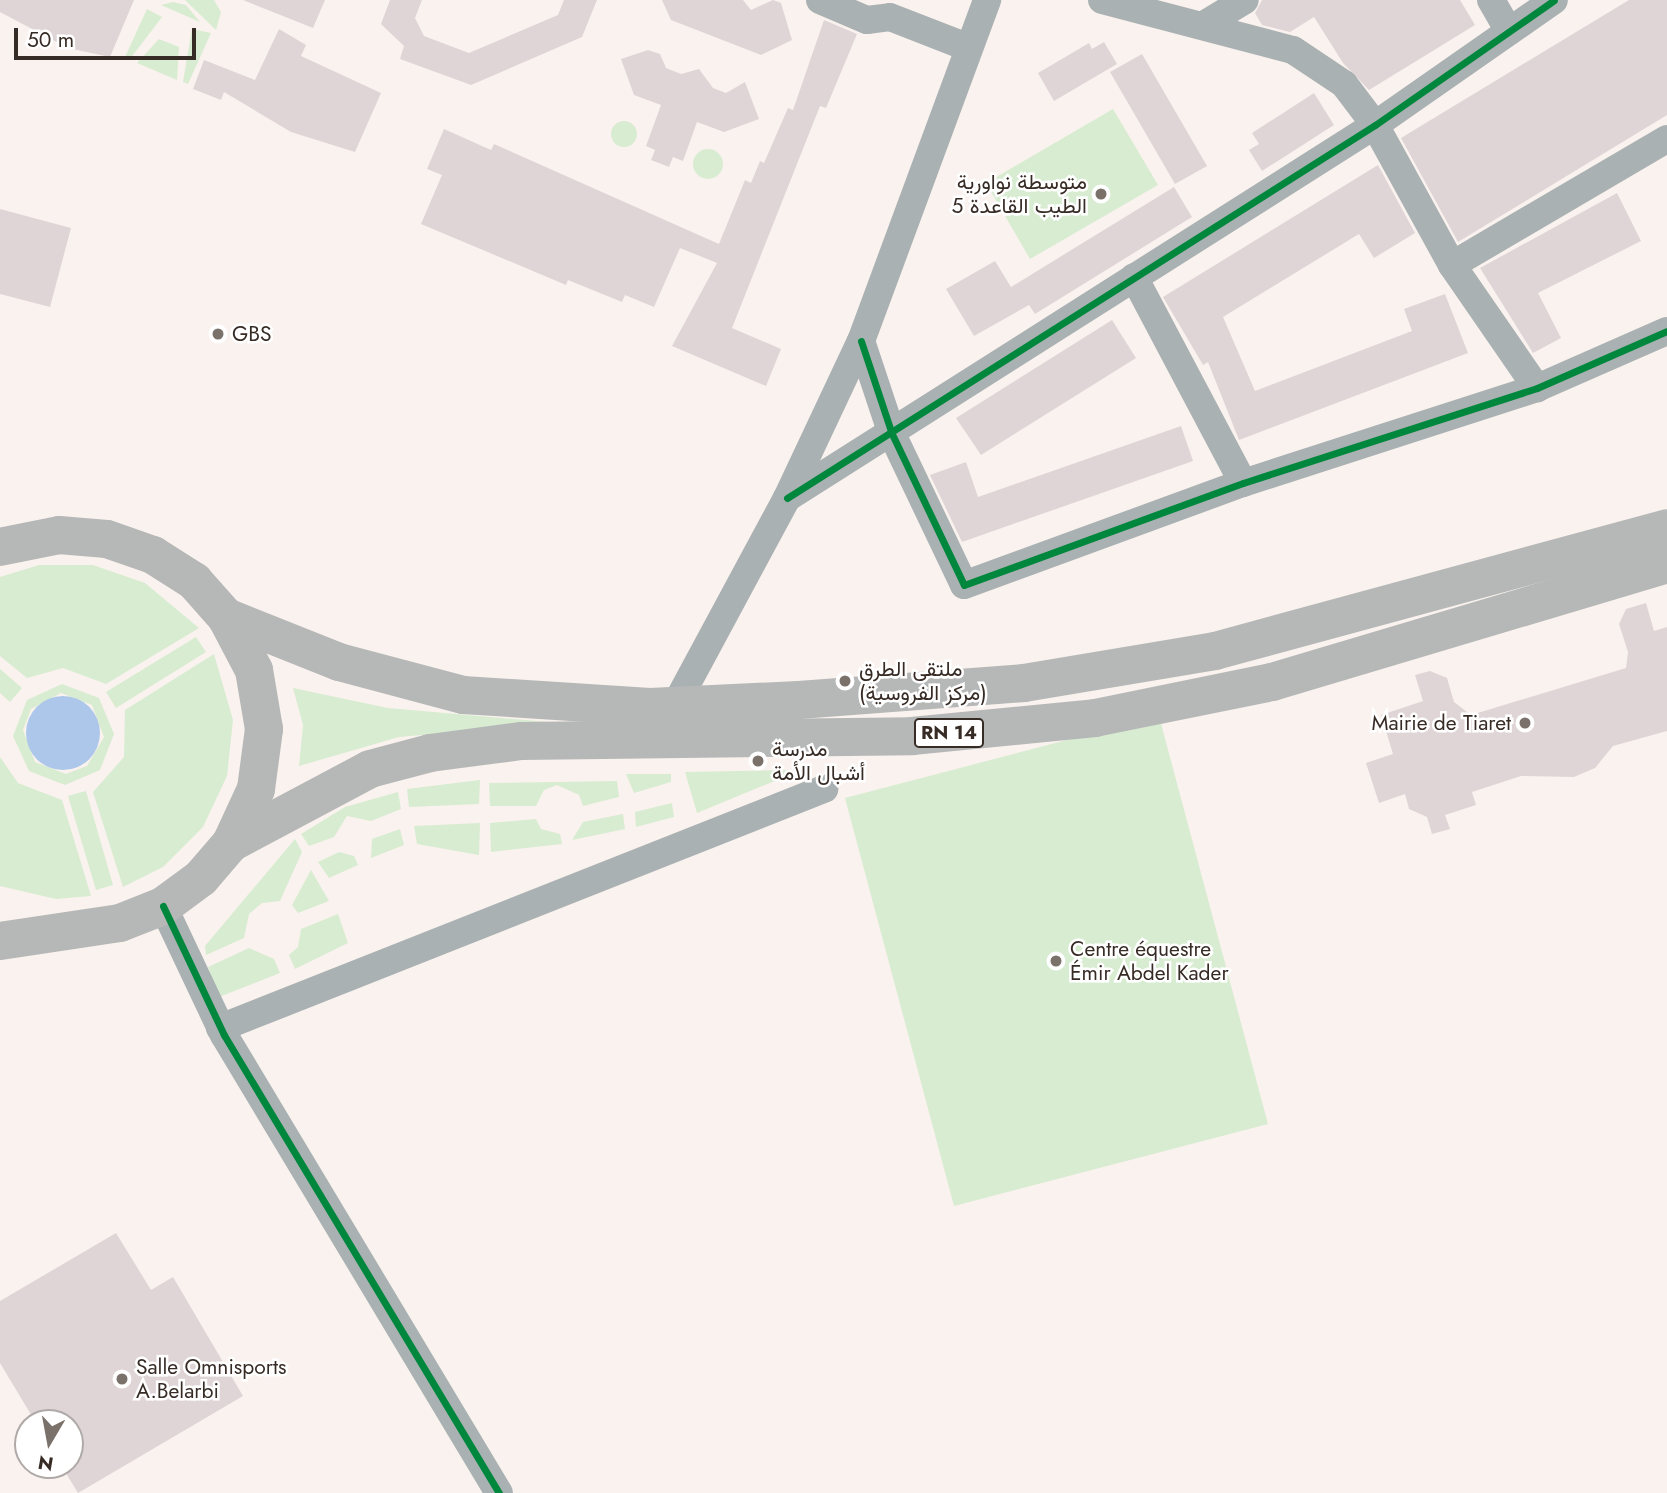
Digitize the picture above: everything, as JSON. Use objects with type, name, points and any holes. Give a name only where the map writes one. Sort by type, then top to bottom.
[{"type":"highway","name":"RN 14","points":[[226,617],[339,662],[463,695],[554,705],[676,704],[1024,683],[1215,652],[1667,528]]},
{"type":"highway","points":[[0,941],[120,923],[163,906],[201,878],[231,843],[256,789],[264,729],[254,670],[226,617],[194,581],[142,551],[107,539],[59,535],[4,543]]},
{"type":"highway","name":"RN 14","points":[[231,843],[370,769],[430,753],[521,741],[912,736],[1094,718],[1272,682],[1667,564]]},
{"type":"highway","points":[[0,918],[74,931]]},
{"type":"street","points":[[820,0],[867,20],[890,17],[967,47]]},
{"type":"street","points":[[676,704],[787,498],[861,341],[967,47],[987,0]]},
{"type":"street","points":[[1102,0],[1207,23],[1319,63],[1375,125],[1452,265],[1537,388]]},
{"type":"street","points":[[1207,23],[1245,0]]},
{"type":"street","points":[[1491,0],[1509,31]]},
{"type":"street","points":[[787,498],[892,435],[1134,276],[1375,125],[1553,0]]},
{"type":"street","points":[[1452,265],[1667,139]]},
{"type":"street","points":[[1134,276],[1243,483]]},
{"type":"street","points":[[861,341],[892,435],[964,585],[1243,483],[1537,388],[1667,331]]},
{"type":"street","points":[[220,1028],[824,789]]},
{"type":"street","points":[[163,906],[220,1028],[499,1493]]},
{"type":"green space","points":[[185,0],[214,0],[221,12],[216,30]]},
{"type":"green space","points":[[173,2],[186,5],[200,22],[161,5]]},
{"type":"green space","points":[[147,9],[162,17],[130,59],[125,57]]},
{"type":"green space","points":[[192,29],[211,33],[188,84],[183,82]]},
{"type":"green space","points":[[159,39],[179,47],[177,80],[137,63]]},
{"type":"green space","points":[[1113,109],[1158,185],[1030,259],[986,183]]},
{"type":"green space","points":[[624,121],[633,125],[637,134],[633,143],[624,147],[615,143],[611,134],[615,125]]},
{"type":"green space","points":[[708,149],[714,150],[722,158],[722,170],[714,178],[708,179],[702,178],[694,170],[693,164],[694,158],[702,150]]},
{"type":"green space","points":[[39,565],[93,565],[145,583],[199,628],[106,684],[63,668],[27,678],[0,656],[0,577]]},
{"type":"green space","points":[[196,637],[206,652],[116,708],[106,692]]},
{"type":"green space","points":[[214,654],[233,720],[227,776],[203,827],[163,867],[123,887],[93,792],[124,757],[125,710]]},
{"type":"green space","points":[[0,669],[22,688],[10,702],[0,693]]},
{"type":"green space","points":[[62,684],[99,698],[114,734],[100,770],[65,785],[29,771],[13,736],[27,700]],"holes":[[[61,693],[92,705],[104,737],[87,766],[66,774],[35,762],[23,730],[31,709]]]},
{"type":"green space","points":[[293,688],[388,708],[560,723],[399,737],[299,766],[303,725]]},
{"type":"green space","name":"Centre équestre Émir Abdel Kader","points":[[1159,716],[1268,1124],[954,1206],[845,798]]},
{"type":"green space","points":[[0,757],[18,783],[62,800],[91,896],[56,899],[0,886]]},
{"type":"green space","points":[[793,770],[794,773],[697,813],[685,772]]},
{"type":"green space","points":[[626,774],[671,774],[671,782],[634,793]]},
{"type":"green space","points":[[480,780],[479,804],[409,807],[407,789]]},
{"type":"green space","points":[[617,781],[619,797],[583,806],[579,795],[557,785],[544,790],[536,806],[490,806],[489,783]]},
{"type":"green space","points":[[86,791],[113,885],[96,890],[68,796]]},
{"type":"green space","points":[[398,792],[401,809],[371,821],[347,816],[334,837],[309,846],[301,834],[345,807]]},
{"type":"green space","points":[[672,803],[674,817],[636,827],[635,812]]},
{"type":"green space","points":[[623,814],[625,829],[572,840],[583,822]]},
{"type":"green space","points":[[536,819],[541,829],[560,834],[562,844],[491,852],[490,823]]},
{"type":"green space","points":[[480,823],[479,855],[417,844],[414,826]]},
{"type":"green space","points":[[400,829],[404,845],[371,858],[372,839]]},
{"type":"green space","points":[[295,839],[302,852],[280,901],[262,903],[249,914],[244,938],[206,955],[205,946]]},
{"type":"green space","points":[[339,852],[354,856],[358,865],[329,878],[318,862]]},
{"type":"green space","points":[[311,870],[329,901],[298,913],[292,905]]},
{"type":"green space","points":[[338,914],[348,943],[295,969],[289,955],[298,947],[301,929]]},
{"type":"green space","points":[[249,948],[274,959],[280,973],[219,997],[208,967]]},
{"type":"water","points":[[56,696],[70,696],[84,702],[94,712],[100,733],[94,754],[84,764],[70,770],[56,770],[42,764],[32,754],[26,740],[26,726],[32,712],[42,702]]},
{"type":"building","points":[[0,0],[134,0],[110,57],[68,48],[0,12]]},
{"type":"building","points":[[243,0],[325,0],[313,28]]},
{"type":"building","points":[[390,0],[422,0],[415,18],[424,36],[469,53],[558,15],[564,0],[597,0],[582,37],[471,85],[400,59],[404,46],[381,24]]},
{"type":"building","points":[[662,0],[743,0],[751,10],[773,0],[781,3],[792,40],[761,55],[671,20]]},
{"type":"building","points":[[1262,0],[1460,0],[1475,25],[1369,90],[1343,63],[1314,17],[1290,32],[1262,25],[1255,13]]},
{"type":"building","points":[[1629,0],[1667,0],[1667,115],[1458,242],[1401,138]]},
{"type":"building","points":[[824,20],[857,34],[826,108],[820,106],[732,328],[781,349],[766,386],[672,346],[717,263],[680,248],[654,307],[625,295],[622,302],[568,280],[566,285],[421,224],[442,175],[427,169],[444,129],[491,150],[494,144],[719,244],[745,180],[751,183],[760,161],[764,163],[788,108],[793,110]]},
{"type":"building","points":[[279,29],[306,45],[301,56],[381,93],[355,152],[291,132],[224,92],[221,100],[193,89],[204,60],[255,80]]},
{"type":"building","points":[[1104,42],[1117,64],[1054,101],[1038,73],[1089,43],[1092,49]]},
{"type":"building","points":[[648,50],[660,54],[666,68],[681,74],[699,69],[713,88],[726,93],[745,82],[759,119],[724,132],[697,122],[683,161],[673,157],[669,167],[651,160],[655,150],[646,146],[661,105],[634,95],[621,59]]},
{"type":"building","points":[[1142,54],[1207,166],[1175,184],[1110,72]]},
{"type":"building","points":[[1314,93],[1334,125],[1262,171],[1249,150],[1259,144],[1252,133]]},
{"type":"building","points":[[1378,165],[1415,233],[1374,258],[1359,234],[1223,317],[1255,391],[1412,331],[1404,309],[1445,294],[1468,353],[1239,440],[1208,362],[1203,365],[1163,297]]},
{"type":"building","points":[[1174,187],[1192,217],[1035,314],[1029,305],[974,336],[946,289],[995,261],[1011,287]]},
{"type":"building","points":[[1617,193],[1641,241],[1538,293],[1561,338],[1533,353],[1480,268]]},
{"type":"building","points":[[0,209],[71,228],[50,307],[0,294]]},
{"type":"building","points":[[1112,320],[1136,358],[981,455],[956,418]]},
{"type":"building","points":[[1181,426],[1193,461],[962,542],[930,475],[966,462],[978,497]]},
{"type":"building","name":"Mairie de Tiaret","points":[[1646,603],[1654,631],[1667,627],[1667,731],[1613,746],[1595,768],[1574,777],[1521,776],[1472,792],[1476,805],[1445,815],[1450,829],[1432,834],[1427,817],[1409,809],[1405,794],[1379,803],[1366,763],[1393,754],[1381,715],[1423,701],[1415,675],[1430,671],[1447,678],[1454,702],[1471,715],[1626,668],[1628,652],[1619,624],[1626,609]]},
{"type":"building","name":"Salle Omnisports A.Belarbi","points":[[116,1233],[151,1290],[173,1277],[243,1396],[78,1493],[70,1479],[84,1479],[84,1409],[28,1409],[0,1363],[0,1301]]},
{"type":"cycle path","points":[[787,498],[1375,125],[1554,0]]},
{"type":"cycle path","points":[[861,341],[892,434],[964,585],[1243,483],[1537,388],[1667,331]]},
{"type":"cycle path","points":[[163,906],[224,1035],[499,1493]]},
{"type":"place","name":"متوسطة نواورية الطيب القاعدة 5","points":[[1101,194]]},
{"type":"place","name":"GBS","points":[[218,334]]},
{"type":"place","name":"ملتقى الطرق (مركز الفروسية)","points":[[845,681]]},
{"type":"place","name":"Mairie de Tiaret","points":[[1525,723]]},
{"type":"place","name":"مدرسة أشبال الأمة","points":[[758,761]]},
{"type":"place","name":"Centre équestre Émir Abdel Kader","points":[[1056,961]]},
{"type":"place","name":"Salle Omnisports A.Belarbi","points":[[122,1379]]}]
